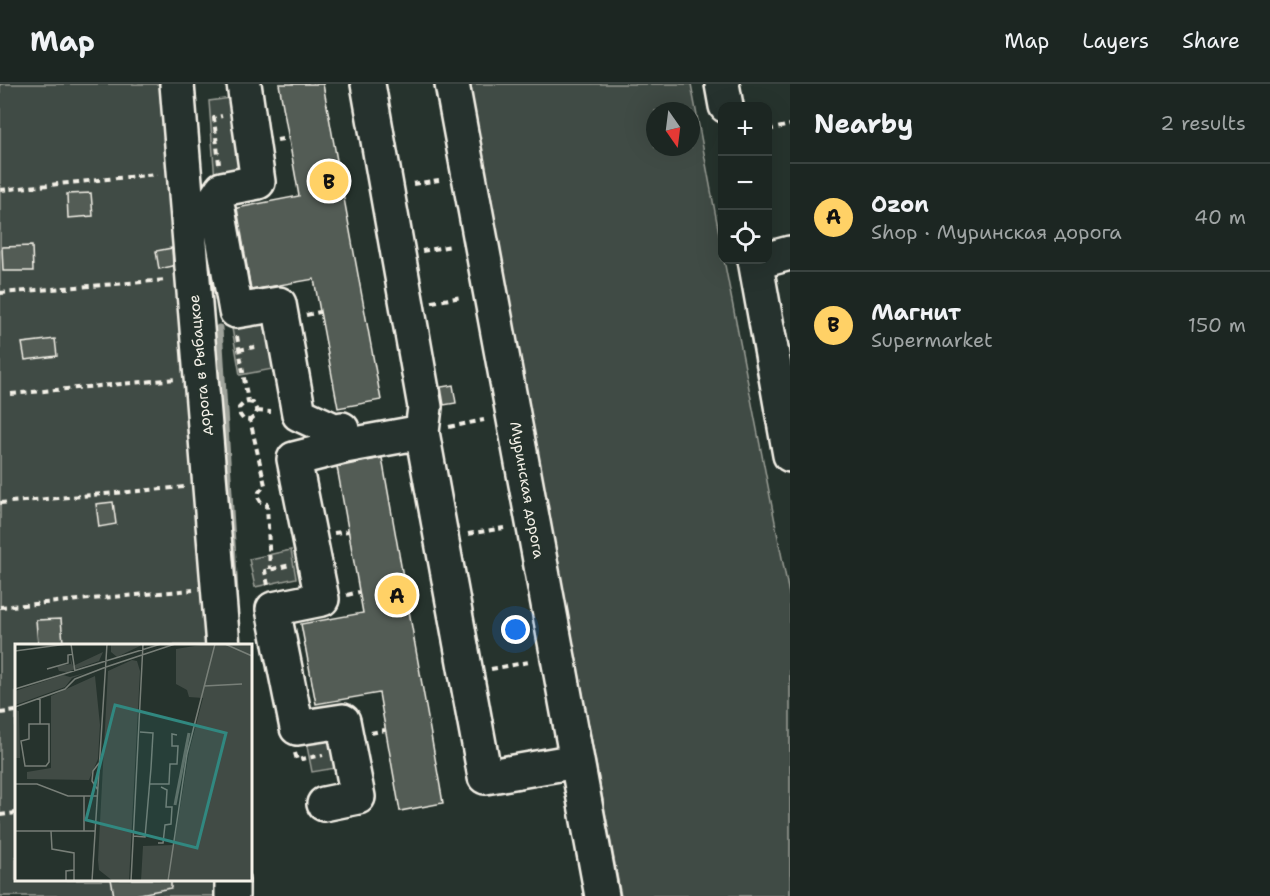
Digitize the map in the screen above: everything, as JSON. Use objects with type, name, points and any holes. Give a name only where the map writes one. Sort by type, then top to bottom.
[{"type":"street","name":"дорога в Рыбацкое","points":[[177,84],[223,644]]},
{"type":"street","points":[[368,84],[424,407],[422,432],[485,777],[576,761]]},
{"type":"street","name":"Муринская дорога","points":[[452,84],[602,896]]},
{"type":"street","points":[[722,84],[725,102]]},
{"type":"street","points":[[246,98],[258,182],[222,189],[216,198],[236,311],[279,304],[299,414],[336,431],[342,429]]},
{"type":"street","points":[[772,257],[790,253]]},
{"type":"street","points":[[761,264],[762,300],[790,455]]},
{"type":"street","points":[[762,300],[790,319]]},
{"type":"street","points":[[324,804],[358,797],[343,721],[297,728],[273,609],[322,599],[294,459],[345,446],[422,432]]},
{"type":"path","points":[[222,189],[214,118],[246,98]]},
{"type":"path","points":[[772,129],[790,125]]},
{"type":"path","points":[[0,190],[184,172]]},
{"type":"path","points":[[0,293],[193,278]]},
{"type":"path","points":[[236,311],[236,330],[248,402]]},
{"type":"path","points":[[11,394],[201,377]]},
{"type":"path","points":[[248,402],[253,403],[257,411],[250,420],[243,419],[239,408],[248,402]]},
{"type":"path","points":[[250,420],[265,485],[258,497],[261,502],[267,504],[270,569]]},
{"type":"path","points":[[422,432],[484,420]]},
{"type":"path","points":[[0,503],[210,485]]},
{"type":"path","points":[[273,609],[265,570],[315,560]]},
{"type":"path","points":[[0,607],[218,587]]},
{"type":"path","points":[[0,713],[15,711]]},
{"type":"path","points":[[0,814],[15,813]]},
{"type":"shaded area","points":[[0,84],[165,84],[212,644],[15,644],[15,881],[222,881],[223,896],[0,896]]},
{"type":"shaded area","points":[[468,84],[691,84],[694,102],[646,102],[646,156],[700,156],[700,132],[718,228],[718,264],[725,264],[790,599],[790,896],[621,896]]},
{"type":"shaded area","points":[[231,98],[245,174],[215,180],[209,101]]},
{"type":"shaded area","points":[[269,321],[278,368],[240,375],[232,328]]},
{"type":"shaded area","points":[[291,550],[296,578],[255,587],[249,559]]},
{"type":"shaded area","points":[[336,735],[342,767],[312,772],[306,741]]},
{"type":"building","points":[[279,84],[323,84],[381,400],[338,408],[314,279],[251,290],[237,208],[299,196]]},
{"type":"building","points":[[91,193],[93,216],[68,218],[67,194]]},
{"type":"building","points":[[32,246],[33,271],[3,271],[2,247]]},
{"type":"building","points":[[172,248],[173,266],[159,269],[156,251]]},
{"type":"building","points":[[55,339],[57,356],[25,360],[22,343]]},
{"type":"building","points":[[453,385],[456,403],[444,405],[441,387]]},
{"type":"building","points":[[382,458],[443,803],[400,811],[379,693],[316,704],[301,624],[363,613],[337,467]]},
{"type":"building","points":[[113,502],[116,524],[99,527],[96,504]]},
{"type":"building","points":[[61,619],[63,642],[38,644],[36,620]]},
{"type":"building","points":[[111,881],[171,881],[171,888],[130,896],[114,896]]},
{"type":"waterway","points":[[219,328],[235,592]]},
{"type":"place","name":"Магнит","points":[[329,181]]},
{"type":"place","name":"Ozon","points":[[397,595]]}]
